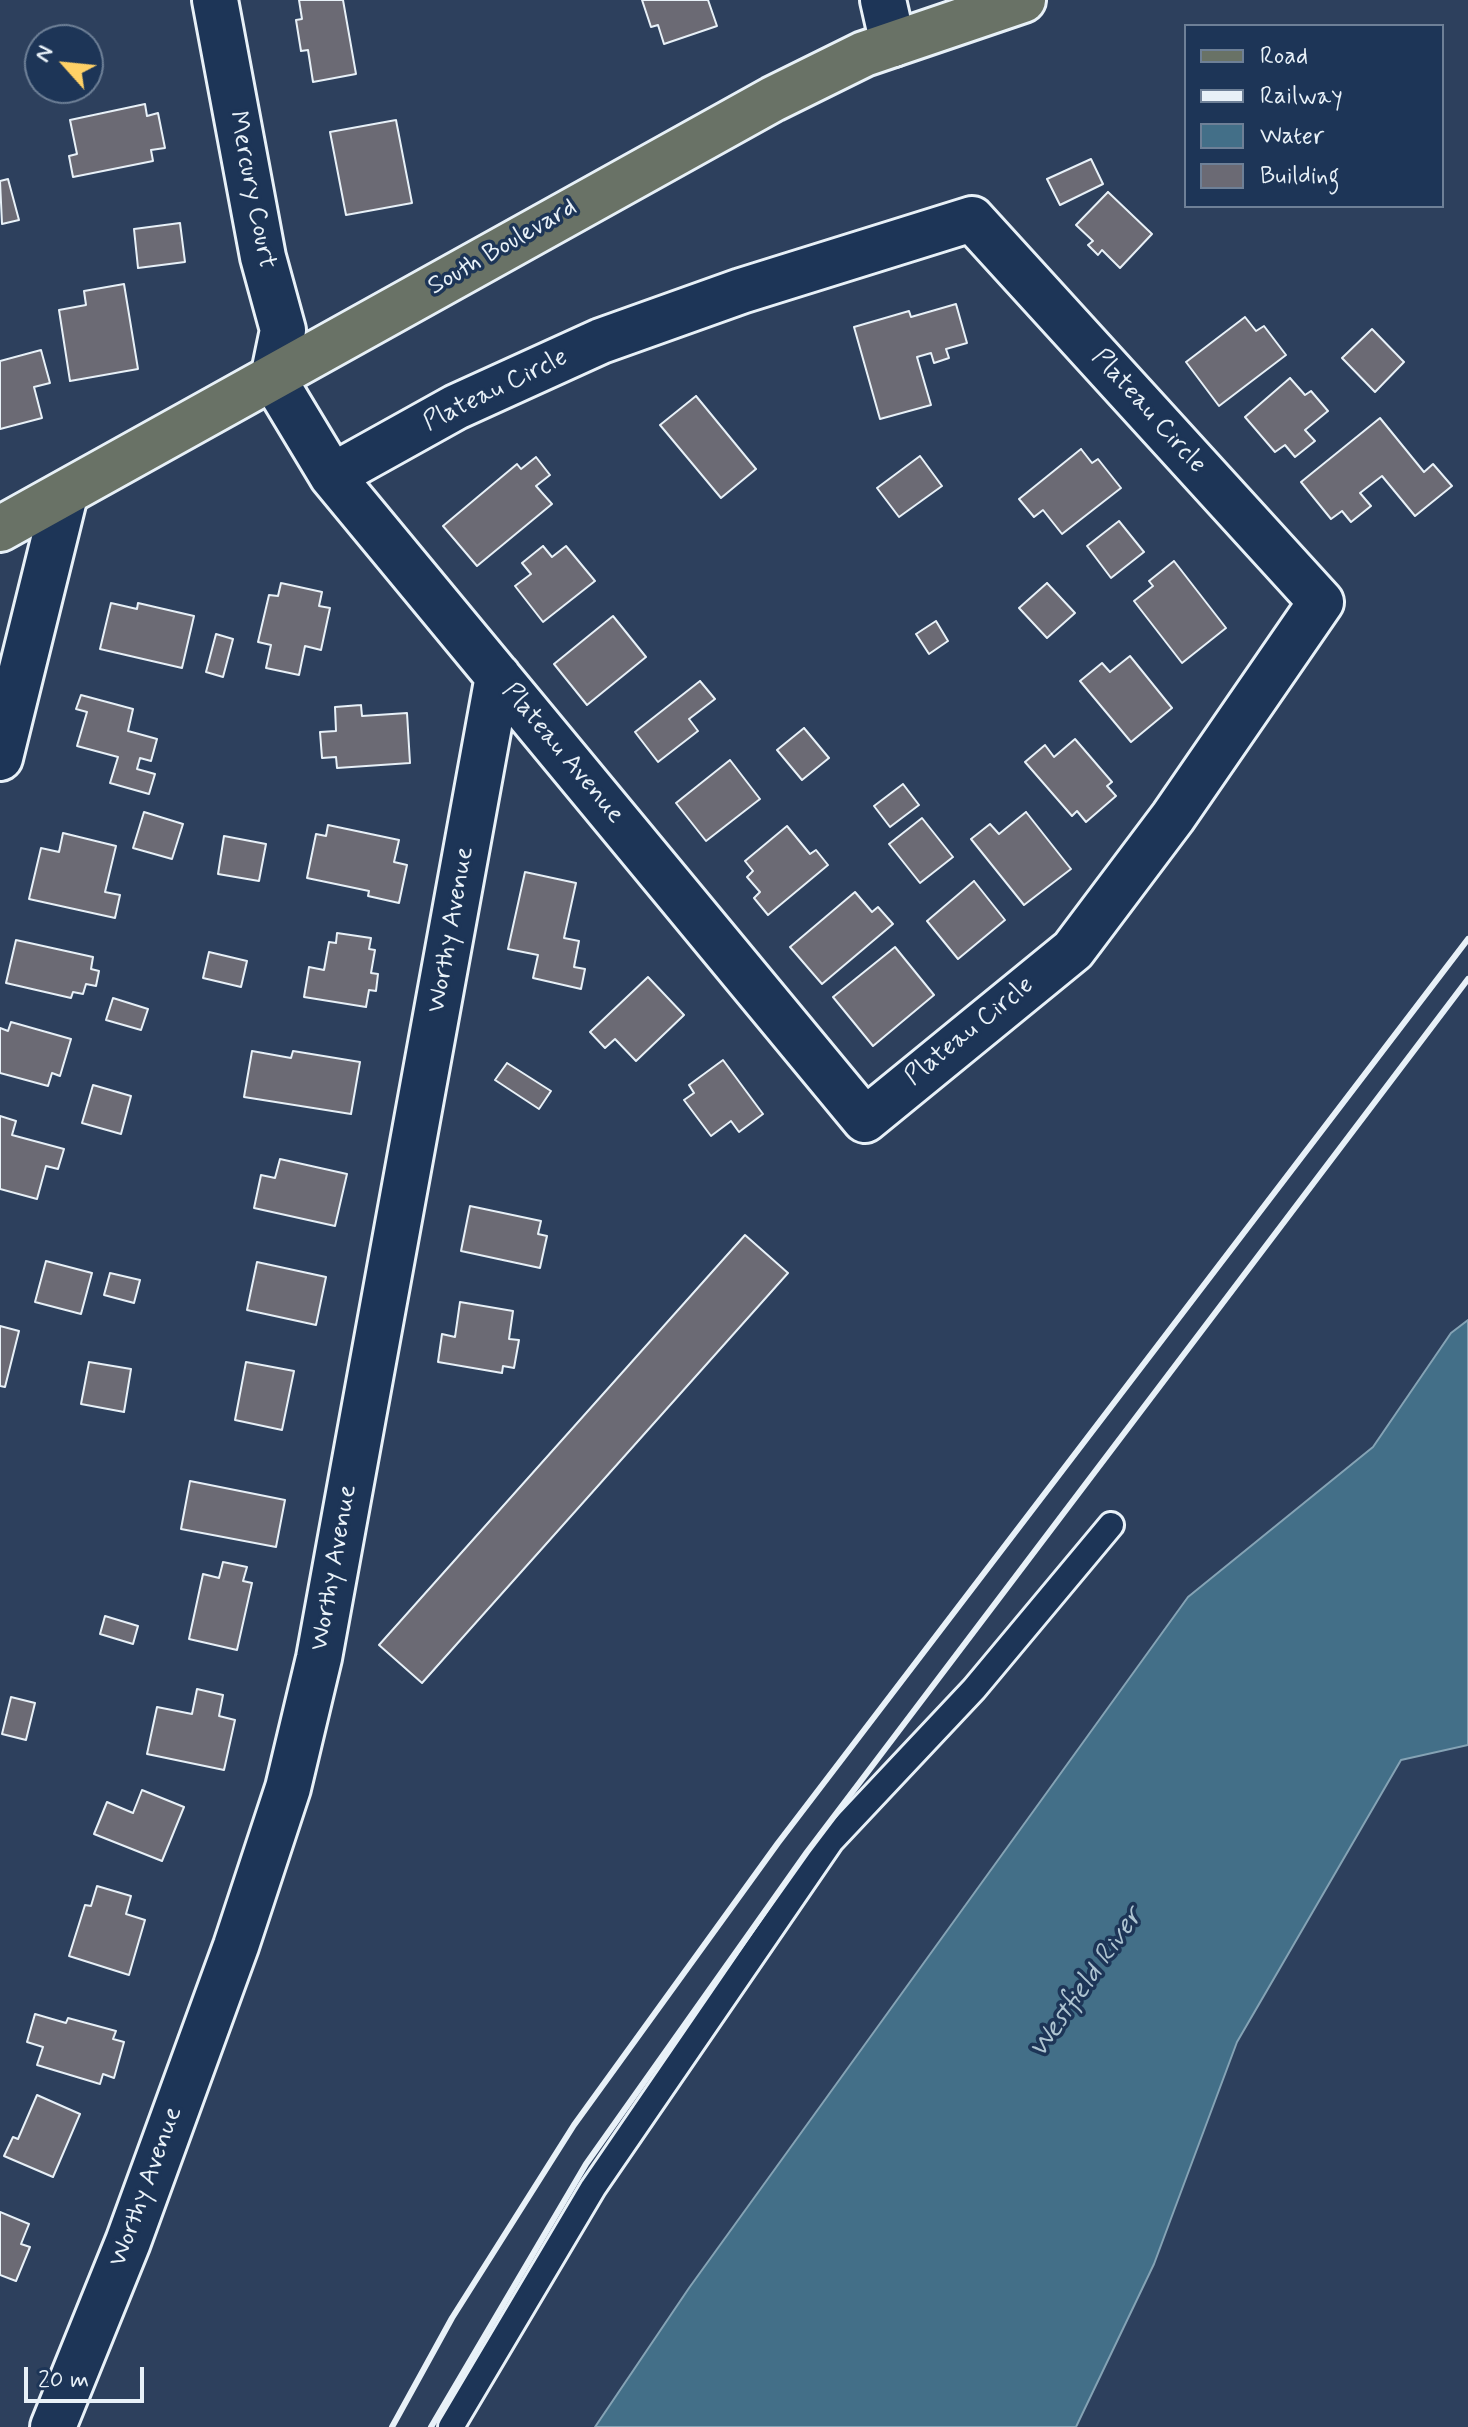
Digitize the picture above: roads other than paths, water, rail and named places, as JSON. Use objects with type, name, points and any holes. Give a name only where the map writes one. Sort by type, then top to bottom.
[{"type":"main road","name":"South Boulevard","points":[[0,529],[818,75],[893,44],[1023,0]]},
{"type":"street","name":"Mercury Court","points":[[215,0],[263,257],[283,330],[273,378]]},
{"type":"street","points":[[883,0],[893,44]]},
{"type":"street","name":"Plateau Circle","points":[[332,476],[456,407],[601,341],[741,291],[972,219],[1321,602],[1173,817],[1073,950],[865,1120]]},
{"type":"street","name":"Plateau Avenue","points":[[273,378],[332,476],[865,1120]]},
{"type":"street","points":[[0,758],[65,495]]},
{"type":"street","name":"Worthy Avenue","points":[[53,2427],[128,2242],[236,1946],[288,1788],[319,1658],[498,676]]},
{"type":"lane","points":[[451,2427],[593,2188],[831,1841],[974,1689],[1111,1525]]},
{"type":"water","name":"Westfield River","points":[[1468,1320],[1468,1745],[1401,1760],[1237,2042],[1154,2264],[1076,2427],[595,2427],[689,2288],[1188,1597],[1373,1447],[1451,1333]]},
{"type":"railway","points":[[392,2427],[452,2318],[574,2125],[778,1843],[1468,939]]},
{"type":"railway","points":[[431,2427],[586,2164],[807,1852],[1468,979]]}]
